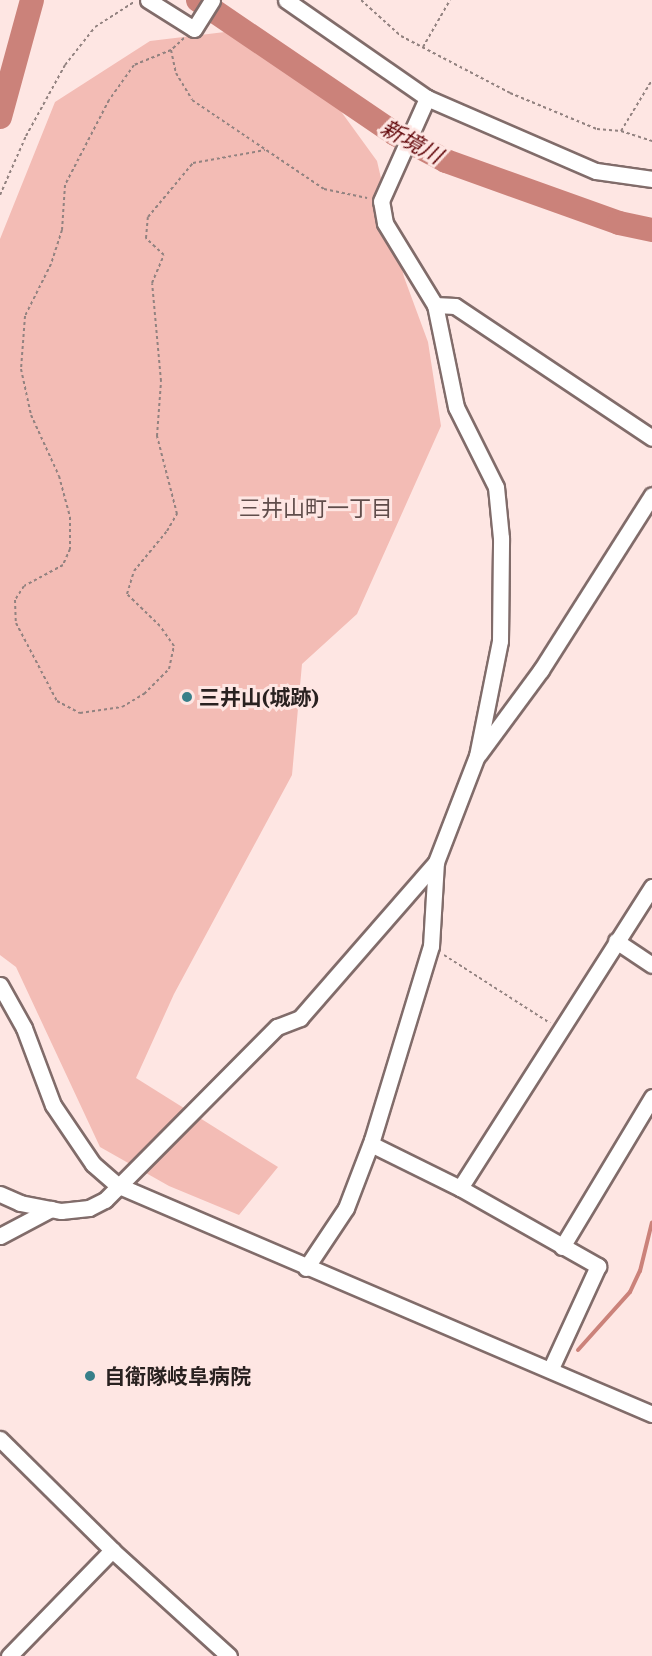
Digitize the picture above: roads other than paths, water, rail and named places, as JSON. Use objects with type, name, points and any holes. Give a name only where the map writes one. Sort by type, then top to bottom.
[{"type":"street","points":[[148,0],[194,29],[212,0]]},
{"type":"street","points":[[286,0],[425,103],[596,171],[652,179]]},
{"type":"street","points":[[303,0],[316,20]]},
{"type":"street","points":[[306,1268],[346,1208],[370,1144],[430,946],[436,862],[477,756],[500,641],[500,528],[496,487],[456,407],[435,305],[385,224],[381,201],[425,103]]},
{"type":"street","points":[[435,305],[455,306],[652,438]]},
{"type":"street","points":[[477,756],[541,670],[652,495]]},
{"type":"street","points":[[0,1194],[51,1209],[88,1208],[105,1200],[117,1185],[277,1027],[300,1018],[436,862]]},
{"type":"street","points":[[460,1188],[652,887]]},
{"type":"street","points":[[616,941],[652,965]]},
{"type":"street","points":[[0,985],[24,1028],[53,1105],[93,1164],[117,1185],[306,1268],[551,1368],[652,1414]]},
{"type":"street","points":[[562,1247],[652,1097]]},
{"type":"street","points":[[370,1144],[460,1188],[598,1266],[551,1368]]},
{"type":"street","points":[[0,1236],[51,1209]]},
{"type":"street","points":[[1,1442],[112,1550],[229,1656]]},
{"type":"street","points":[[9,1656],[112,1550]]},
{"type":"waterway","points":[[0,117],[32,0]]},
{"type":"waterway","name":"新境川","points":[[198,0],[395,134],[446,161],[619,223],[652,230]]},
{"type":"waterway","points":[[578,1350],[630,1292],[640,1271],[652,1222]]},
{"type":"place","name":"三井山(城跡)","points":[[187,697]]},
{"type":"place","name":"自衛隊岐阜病院","points":[[90,1376]]},
{"type":"district","name":"三井山町一丁目","points":[[316,508]]}]
